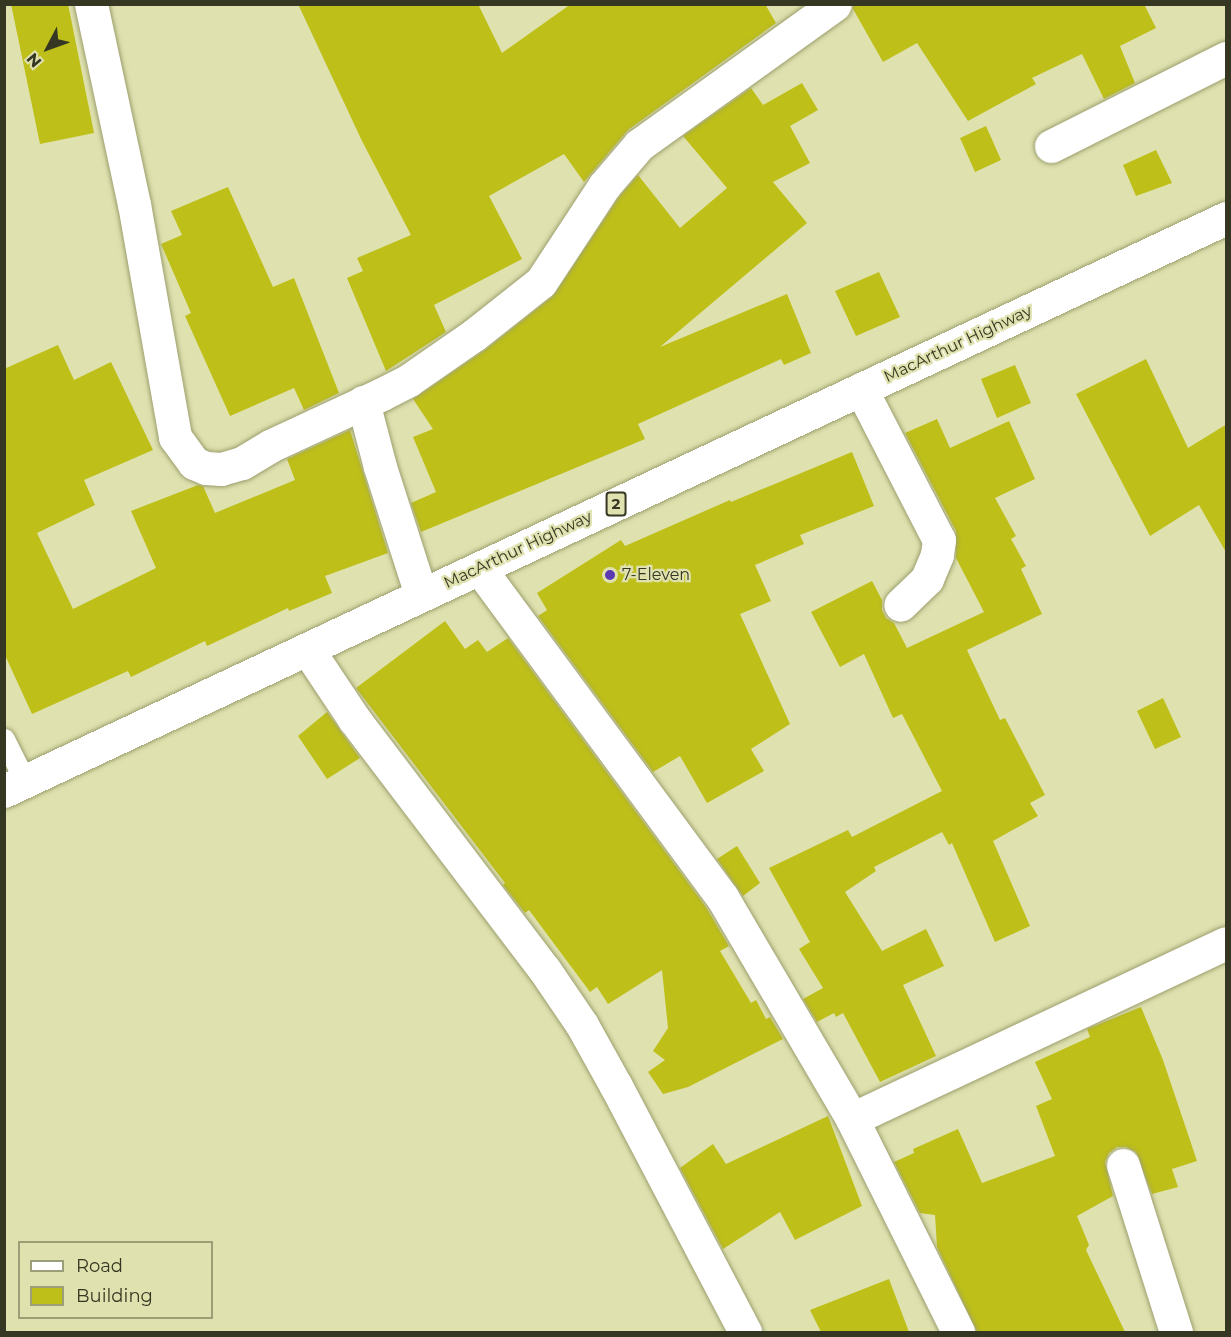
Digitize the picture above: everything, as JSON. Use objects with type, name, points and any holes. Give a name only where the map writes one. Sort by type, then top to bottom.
[{"type":"main road","points":[[91,4],[134,204],[175,437],[194,463],[206,468],[220,469],[242,463],[409,380],[443,358],[541,282],[604,186],[639,145],[835,4]]},
{"type":"main road","points":[[1051,146],[1227,58]]},
{"type":"main road","name":"MacArthur Highway","points":[[15,786],[1227,218]]},
{"type":"main road","points":[[861,389],[939,540],[937,555],[927,579],[900,605]]},
{"type":"main road","points":[[363,402],[380,467],[421,595]]},
{"type":"main road","points":[[480,569],[722,897],[852,1119],[958,1332]]},
{"type":"main road","points":[[308,650],[354,719],[544,969],[582,1025],[745,1332]]},
{"type":"main road","points":[[852,1119],[1227,943]]},
{"type":"main road","points":[[1123,1165],[1176,1332]]},
{"type":"lane","points":[[4,739],[15,786]]},
{"type":"building","points":[[11,4],[68,4],[94,133],[40,144]]},
{"type":"building","points":[[298,4],[478,4],[502,53],[571,4],[765,4],[776,23],[628,130],[584,182],[564,154],[489,196],[522,259],[434,305],[446,332],[386,371],[347,278],[363,271],[357,258],[411,235],[362,141]]},
{"type":"building","points":[[853,4],[1144,4],[1156,28],[1120,46],[1135,83],[1104,99],[1082,54],[1032,78],[1036,84],[968,121],[917,43],[883,62],[853,9]]},
{"type":"building","points":[[802,83],[818,110],[790,126],[810,163],[773,182],[807,223],[660,347],[787,294],[811,353],[784,365],[781,359],[638,424],[645,439],[421,532],[411,503],[436,492],[413,437],[433,429],[413,399],[485,350],[553,296],[619,197],[638,175],[680,228],[727,188],[683,136],[751,88],[763,105]]},
{"type":"building","points":[[986,126],[1001,160],[975,172],[960,138]]},
{"type":"building","points":[[1156,150],[1172,183],[1136,196],[1123,165]]},
{"type":"building","points":[[228,187],[273,287],[294,278],[339,393],[304,410],[294,388],[230,416],[185,316],[191,313],[161,244],[182,235],[171,211]]},
{"type":"building","points":[[879,272],[900,317],[856,336],[835,291]]},
{"type":"building","points":[[58,345],[74,380],[111,362],[153,450],[84,480],[95,505],[37,533],[73,609],[156,568],[131,511],[198,485],[203,486],[215,513],[295,480],[287,459],[350,430],[388,553],[325,576],[332,593],[289,611],[288,608],[207,646],[205,641],[131,677],[128,671],[32,714],[4,653],[4,369]]},
{"type":"building","points":[[1146,359],[1188,448],[1227,424],[1227,554],[1199,505],[1150,536],[1076,394]]},
{"type":"building","points":[[1015,365],[1031,403],[997,418],[981,379]]},
{"type":"building","points":[[937,419],[950,448],[1009,421],[1035,479],[995,498],[1016,536],[1011,539],[1026,566],[1021,569],[1042,614],[967,650],[1000,720],[1005,718],[1045,795],[1030,803],[1038,816],[993,841],[1030,926],[995,942],[952,843],[949,845],[942,832],[874,867],[876,871],[845,892],[882,951],[926,929],[944,966],[903,985],[936,1056],[880,1082],[843,1013],[836,1017],[834,1013],[817,1022],[803,999],[823,988],[799,949],[810,942],[769,868],[848,830],[852,837],[942,791],[902,714],[893,718],[864,654],[840,667],[811,612],[872,581],[882,600],[882,610],[886,618],[894,623],[907,648],[984,612],[956,558],[956,531],[905,433]]},
{"type":"building","points":[[852,452],[874,506],[800,535],[804,544],[755,565],[771,601],[740,614],[790,724],[751,749],[764,771],[707,803],[680,756],[653,772],[538,616],[547,610],[537,593],[621,540],[625,546],[730,500],[731,502]]},
{"type":"building","points":[[445,621],[465,649],[478,640],[487,652],[508,638],[706,907],[729,946],[720,951],[751,1003],[756,1000],[766,1019],[770,1017],[783,1039],[688,1087],[663,1094],[648,1072],[665,1060],[653,1051],[668,1028],[662,970],[608,1004],[597,987],[590,992],[529,910],[525,913],[503,885],[505,883],[356,688]]},
{"type":"building","points":[[1163,698],[1181,737],[1155,749],[1137,711]]},
{"type":"building","points":[[327,712],[360,758],[327,779],[298,736]]},
{"type":"building","points":[[737,846],[760,883],[743,896],[717,859]]},
{"type":"building","points":[[1141,1007],[1163,1060],[1197,1161],[1172,1169],[1178,1187],[1152,1194],[1136,1152],[1126,1147],[1117,1147],[1109,1153],[1105,1162],[1113,1196],[1077,1216],[1089,1245],[1086,1250],[1125,1332],[977,1332],[937,1247],[935,1215],[920,1213],[894,1162],[914,1153],[913,1149],[958,1129],[982,1183],[1055,1156],[1036,1106],[1052,1099],[1035,1062],[1090,1037],[1087,1029]]},
{"type":"building","points":[[828,1116],[862,1206],[795,1240],[780,1212],[723,1249],[680,1168],[713,1144],[726,1164]]},
{"type":"building","points":[[889,1279],[909,1332],[821,1332],[810,1310]]},
{"type":"place","name":"7-Eleven","points":[[610,575]]}]
